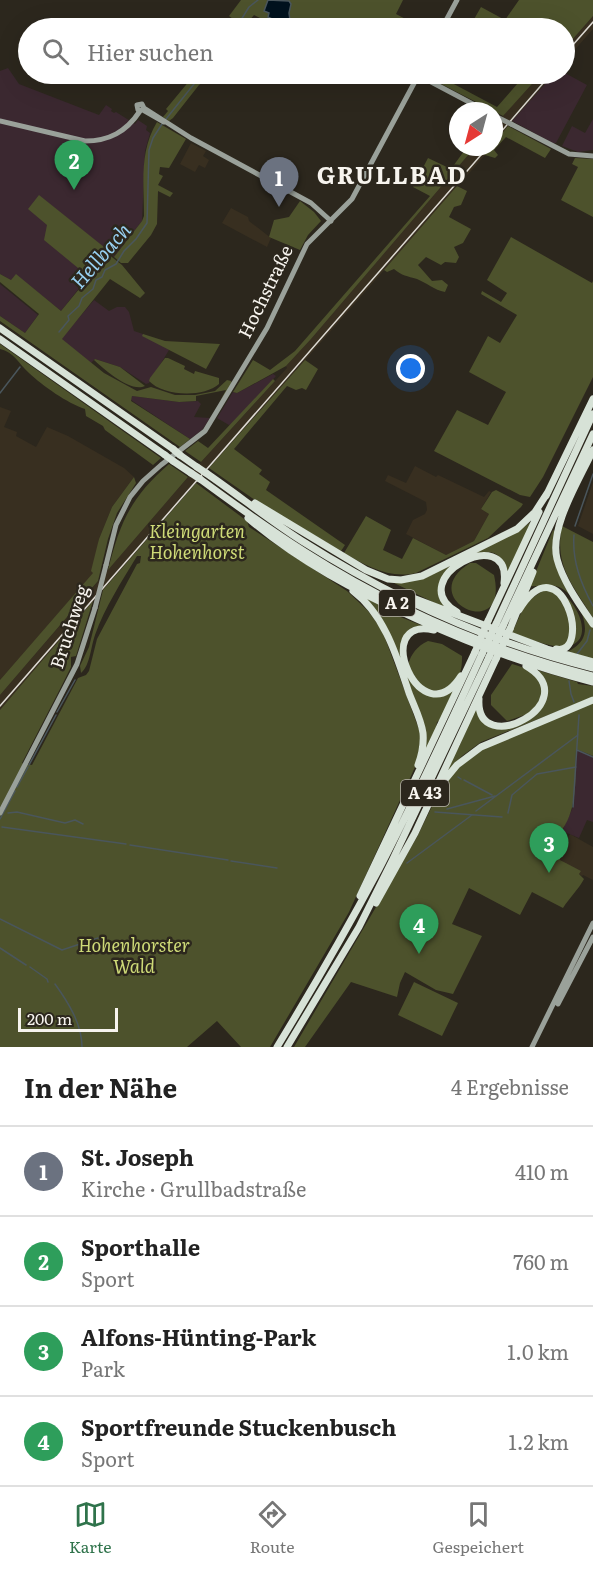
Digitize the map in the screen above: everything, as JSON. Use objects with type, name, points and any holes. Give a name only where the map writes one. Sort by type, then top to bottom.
[{"type":"highway","name":"A 2","points":[[0,328],[300,539],[378,585],[476,630],[593,669]]},
{"type":"highway","name":"A 2","points":[[0,339],[306,552],[385,597],[442,624],[512,652],[593,676]]},
{"type":"highway","points":[[495,607],[593,399]]},
{"type":"highway","name":"A 43","points":[[499,625],[541,512],[593,414]]},
{"type":"highway","points":[[593,434],[555,525],[556,553],[561,570],[593,624]]},
{"type":"highway","points":[[559,516],[593,450]]},
{"type":"highway","points":[[224,485],[233,488],[355,564],[388,579],[401,580],[422,576],[517,529],[541,512]]},
{"type":"highway","points":[[219,493],[222,499],[270,537],[358,595],[378,618],[394,652],[423,734],[423,751],[409,785],[408,794]]},
{"type":"highway","name":"A 43","points":[[287,1047],[359,927],[397,850],[499,625],[555,525]]},
{"type":"highway","points":[[519,610],[539,550]]},
{"type":"highway","points":[[477,624],[452,609],[445,601],[442,586],[451,569],[473,557],[488,556],[502,566],[504,576],[495,607],[499,625]]},
{"type":"highway","points":[[334,578],[462,639],[519,662],[593,682]]},
{"type":"highway","points":[[378,585],[386,585],[477,624],[527,642],[593,662]]},
{"type":"highway","points":[[519,662],[538,674],[545,688],[544,699],[533,714],[502,727],[490,725],[480,714],[478,700],[485,656],[499,625],[519,610],[533,592],[550,587],[561,591],[568,597],[577,609],[583,624]]},
{"type":"highway","points":[[462,639],[426,629],[412,632],[404,642],[403,649],[411,678],[422,689],[435,693],[441,692],[456,684],[471,662],[485,656]]},
{"type":"highway","points":[[527,642],[562,650],[580,641]]},
{"type":"highway","name":"A 43","points":[[277,1047],[340,942],[485,656]]},
{"type":"highway","points":[[340,942],[346,921],[471,662]]},
{"type":"highway","points":[[359,927],[366,920],[407,848],[480,693]]},
{"type":"highway","points":[[424,814],[439,787],[457,765],[474,751],[506,734],[593,700]]},
{"type":"street","points":[[447,18],[457,0]]},
{"type":"street","name":"Hochstraße","points":[[143,481],[205,431],[267,328],[307,244],[352,199],[413,84]]},
{"type":"street","points":[[436,84],[469,102]]},
{"type":"street","points":[[0,121],[84,141],[106,140],[119,134],[141,110],[311,203],[330,221]]},
{"type":"street","points":[[503,120],[569,154],[593,156]]},
{"type":"street","name":"Bruchweg","points":[[0,813],[77,664],[87,637],[122,511],[143,481]]},
{"type":"street","points":[[533,1047],[593,923]]},
{"type":"street","points":[[533,1047],[565,993],[593,937]]},
{"type":"shaded area","points":[[593,16],[593,29],[575,50],[575,37]]},
{"type":"shaded area","points":[[8,68],[18,84],[99,115],[106,105],[114,113],[116,112],[135,124],[138,120],[147,126],[146,130],[150,133],[145,151],[142,221],[114,257],[108,252],[61,311],[16,275],[11,280],[0,274],[0,71]]},
{"type":"shaded area","points":[[575,78],[587,85],[556,143],[512,121],[545,84],[575,84]]},
{"type":"shaded area","points":[[532,84],[545,84],[503,133],[503,115]]},
{"type":"shaded area","points":[[593,119],[593,150],[578,152],[562,146],[572,126],[585,133]]},
{"type":"shaded area","points":[[191,143],[206,151],[203,156],[209,160],[205,168],[199,165],[195,172],[180,164]]},
{"type":"shaded area","points":[[467,156],[484,156],[189,490],[0,710],[0,695],[201,462],[311,339]]},
{"type":"shaded area","points":[[231,208],[248,217],[249,221],[271,238],[267,247],[222,223]]},
{"type":"shaded area","points":[[0,284],[38,315],[25,333],[0,316]]},
{"type":"shaded area","points":[[94,300],[109,311],[117,307],[125,307],[129,312],[134,331],[169,350],[149,383],[146,384],[120,367],[95,359],[91,363],[61,339]]},
{"type":"shaded area","points":[[273,374],[276,376],[233,423],[229,425],[217,418],[233,392],[237,393]]},
{"type":"shaded area","points":[[132,396],[179,402],[198,401],[201,404],[194,417],[210,418],[202,430],[190,439],[131,400]]},
{"type":"shaded area","points":[[0,407],[11,411],[4,427],[17,432],[16,436],[36,447],[47,427],[68,436],[124,468],[134,477],[112,507],[99,539],[94,573],[0,680]]},
{"type":"shaded area","points":[[415,466],[484,497],[489,491],[491,492],[481,509],[489,514],[474,541],[446,555],[406,534],[413,520],[425,514],[426,502],[385,481],[388,475],[406,483]]},
{"type":"shaded area","points":[[593,482],[593,534],[578,526]]},
{"type":"shaded area","points":[[576,749],[593,756],[593,822],[587,820],[579,838],[562,831],[574,805]]},
{"type":"shaded area","points":[[570,834],[593,847],[593,880],[582,876],[560,860],[560,851]]},
{"type":"green space","points":[[241,0],[403,0],[396,14],[404,18],[260,18],[254,15],[251,18],[232,18],[229,16]]},
{"type":"green space","points":[[519,0],[593,0],[593,16],[575,37],[575,18],[506,18]]},
{"type":"green space","points":[[481,7],[501,18],[475,18]]},
{"type":"green space","points":[[187,84],[200,84],[169,121],[163,117],[168,111],[166,109]]},
{"type":"green space","points":[[441,84],[454,84],[488,102],[476,102]]},
{"type":"green space","points":[[517,84],[532,84],[503,116],[501,102]]},
{"type":"green space","points":[[157,122],[186,139],[169,168],[160,167],[159,174],[163,176],[158,185],[173,193],[170,197],[158,191],[157,224],[128,263],[121,263],[114,257],[144,216],[145,156],[151,133]]},
{"type":"green space","points":[[508,126],[551,149],[545,158],[506,137],[503,140],[503,132]]},
{"type":"green space","points":[[460,156],[467,156],[286,366],[237,393],[233,392],[253,360],[270,370],[295,351],[430,196],[413,187],[428,158],[451,169]]},
{"type":"green space","points":[[575,158],[593,159],[593,217],[561,200],[578,167],[572,164]]},
{"type":"green space","points":[[457,186],[467,191],[461,205],[454,207],[449,217],[471,229],[463,243],[454,247],[459,257],[456,263],[445,262],[441,265],[426,257],[418,265],[432,281],[442,280],[448,285],[445,292],[394,269],[387,272],[384,270]]},
{"type":"green space","points":[[39,195],[109,251],[108,254],[122,265],[145,293],[140,298],[110,279],[62,339],[104,373],[137,391],[151,387],[175,395],[195,395],[215,391],[227,380],[231,381],[232,383],[219,403],[226,390],[196,396],[196,401],[179,402],[132,396],[131,401],[190,439],[180,447],[0,321],[0,316],[25,333],[39,314],[0,282],[0,274],[11,280],[16,274],[61,311],[89,277],[44,240],[47,225],[28,209]]},
{"type":"green space","points":[[300,201],[321,221],[308,235],[300,250],[269,237],[274,220],[289,217]]},
{"type":"green space","points":[[511,237],[592,283],[593,281],[593,377],[543,477],[530,497],[520,495],[434,451],[457,410],[488,425],[506,392],[469,372],[488,336],[500,343],[517,315],[481,294],[482,291],[501,302],[507,293],[487,280]]},
{"type":"green space","points":[[143,334],[165,341],[220,344],[206,369],[142,336]]},
{"type":"green space","points":[[0,344],[161,458],[153,465],[105,430],[103,426],[86,416],[85,409],[41,383],[13,356],[0,349]]},
{"type":"green space","points":[[165,358],[185,366],[184,369],[194,374],[195,371],[219,378],[219,384],[212,389],[194,393],[173,392],[155,386],[149,381],[150,378]]},
{"type":"green space","points":[[95,359],[120,367],[145,386],[133,386],[118,379]]},
{"type":"green space","points":[[305,360],[318,369],[306,390],[302,388],[296,390],[287,386],[234,449],[262,470],[259,474],[270,482],[266,490],[345,545],[341,551],[252,498],[209,468]]},
{"type":"green space","points":[[273,379],[275,381],[201,462],[185,451],[198,441],[208,448]]},
{"type":"green space","points":[[169,464],[188,477],[108,570],[117,538],[129,511],[145,488]]},
{"type":"green space","points":[[134,477],[136,483],[117,513],[108,539],[98,581],[0,695],[0,680],[93,573],[91,571],[99,539],[112,507]]},
{"type":"green space","name":"Hohenhorster Wald","points":[[196,483],[247,521],[249,527],[347,591],[368,611],[382,630],[420,732],[421,742],[416,765],[349,912],[270,1047],[241,1047],[217,1021],[187,1047],[0,1047],[0,710],[93,601],[76,656],[71,657],[71,667],[22,763],[32,765],[78,678],[89,671],[97,639],[137,564],[140,563],[141,556],[137,556],[109,604],[95,635],[86,666],[81,673],[80,666],[89,647],[103,590]]},
{"type":"green space","points":[[496,490],[523,504],[488,538],[416,573],[387,573],[344,553],[366,516],[391,530],[383,550],[402,559],[413,538],[446,555],[474,541],[489,514],[481,509],[492,492]]},
{"type":"green space","points":[[531,522],[508,573],[503,561],[496,554],[488,552],[469,558],[443,577],[444,603],[447,609],[390,581],[403,582],[519,530]]},
{"type":"green space","points":[[562,526],[593,542],[593,618],[572,585],[563,564],[560,540]]},
{"type":"green space","points":[[553,530],[555,531],[553,549],[593,628],[593,659],[568,652],[577,646],[585,633],[580,610],[571,596],[556,586],[530,586]]},
{"type":"green space","points":[[470,563],[476,563],[494,575],[495,596],[489,608],[478,611],[466,609],[456,601],[452,590],[455,577]]},
{"type":"green space","points":[[544,590],[562,594],[573,604],[582,627],[578,641],[572,645],[550,645],[512,633],[526,602]]},
{"type":"green space","points":[[365,597],[398,616],[423,626],[414,628],[401,643],[406,674],[416,685],[430,694],[459,682],[437,722],[435,732],[421,762],[425,737],[396,651]]},
{"type":"green space","points":[[428,641],[442,644],[462,656],[459,675],[448,687],[437,691],[422,686],[408,665],[415,651]]},
{"type":"green space","points":[[512,664],[532,673],[543,693],[533,712],[507,721],[491,705],[491,695]]},
{"type":"green space","points":[[537,670],[578,684],[593,686],[593,697],[481,742],[462,756],[444,776],[476,705],[484,723],[498,729],[503,729],[542,707]]},
{"type":"green space","points":[[593,701],[593,756],[576,749],[572,807],[569,818],[556,837],[565,841],[560,851],[560,860],[581,871],[579,874],[584,879],[563,908],[532,892],[520,915],[469,888],[452,924],[482,936],[453,994],[436,990],[405,972],[397,997],[351,982],[305,1047],[294,1047],[417,837],[438,794],[454,771],[489,745]]},
{"type":"green space","points":[[414,982],[458,1003],[442,1036],[398,1015]]},
{"type":"water","points":[[268,0],[289,1],[291,4],[290,18],[270,18],[269,13],[264,11]]},
{"type":"waterway","name":"Hellbach","points":[[242,18],[249,7],[258,0]]},
{"type":"waterway","name":"Hellbach","points":[[166,119],[194,84]]},
{"type":"waterway","name":"Hellbach","points":[[59,332],[69,320],[68,316],[79,306],[82,298],[93,289],[96,280],[102,277],[105,270],[116,264],[147,223],[149,150],[162,124]]},
{"type":"waterway","name":"Hellbach","points":[[0,393],[20,367]]},
{"type":"waterway","points":[[575,526],[593,474]]},
{"type":"waterway","points":[[574,535],[574,554],[578,572],[593,606]]},
{"type":"waterway","points":[[577,654],[587,641],[590,630]]},
{"type":"waterway","points":[[57,712],[75,680]]},
{"type":"waterway","points":[[569,681],[574,702]]},
{"type":"waterway","points":[[29,765],[56,715]]},
{"type":"waterway","points":[[573,807],[579,715]]},
{"type":"waterway","points":[[476,811],[578,735]]},
{"type":"waterway","points":[[577,750],[593,757]]},
{"type":"waterway","points":[[17,787],[28,767]]},
{"type":"waterway","points":[[508,813],[512,795],[537,774],[576,767]]},
{"type":"waterway","points":[[464,780],[492,795]]},
{"type":"waterway","points":[[0,819],[15,791]]},
{"type":"waterway","points":[[447,809],[495,796]]},
{"type":"waterway","points":[[8,813],[17,812],[65,823],[75,820],[83,824]]},
{"type":"waterway","points":[[435,812],[502,817]]},
{"type":"waterway","points":[[407,863],[472,815]]},
{"type":"waterway","points":[[2,827],[126,844]]},
{"type":"waterway","points":[[130,845],[228,860]]},
{"type":"waterway","points":[[231,861],[277,868]]},
{"type":"waterway","points":[[0,919],[62,950],[98,938]]},
{"type":"waterway","points":[[0,948],[26,965]]},
{"type":"waterway","points":[[30,967],[48,982]]},
{"type":"waterway","points":[[55,984],[77,1022],[82,1047]]},
{"type":"railway","points":[[575,42],[593,22]]},
{"type":"railway","points":[[503,130],[542,84]]},
{"type":"railway","points":[[0,706],[480,156]]},
{"type":"place","name":"Sporthalle","points":[[74,190]]},
{"type":"place","name":"St. Joseph","points":[[279,207]]},
{"type":"place","name":"Alfons-Hünting-Park","points":[[549,873]]},
{"type":"place","name":"Sportfreunde Stuckenbusch","points":[[419,954]]},
{"type":"district","name":"GRULLBAD","points":[[392,176]]},
{"type":"park label","name":"Kleingarten Hohenhorst","points":[[197,542]]}]
